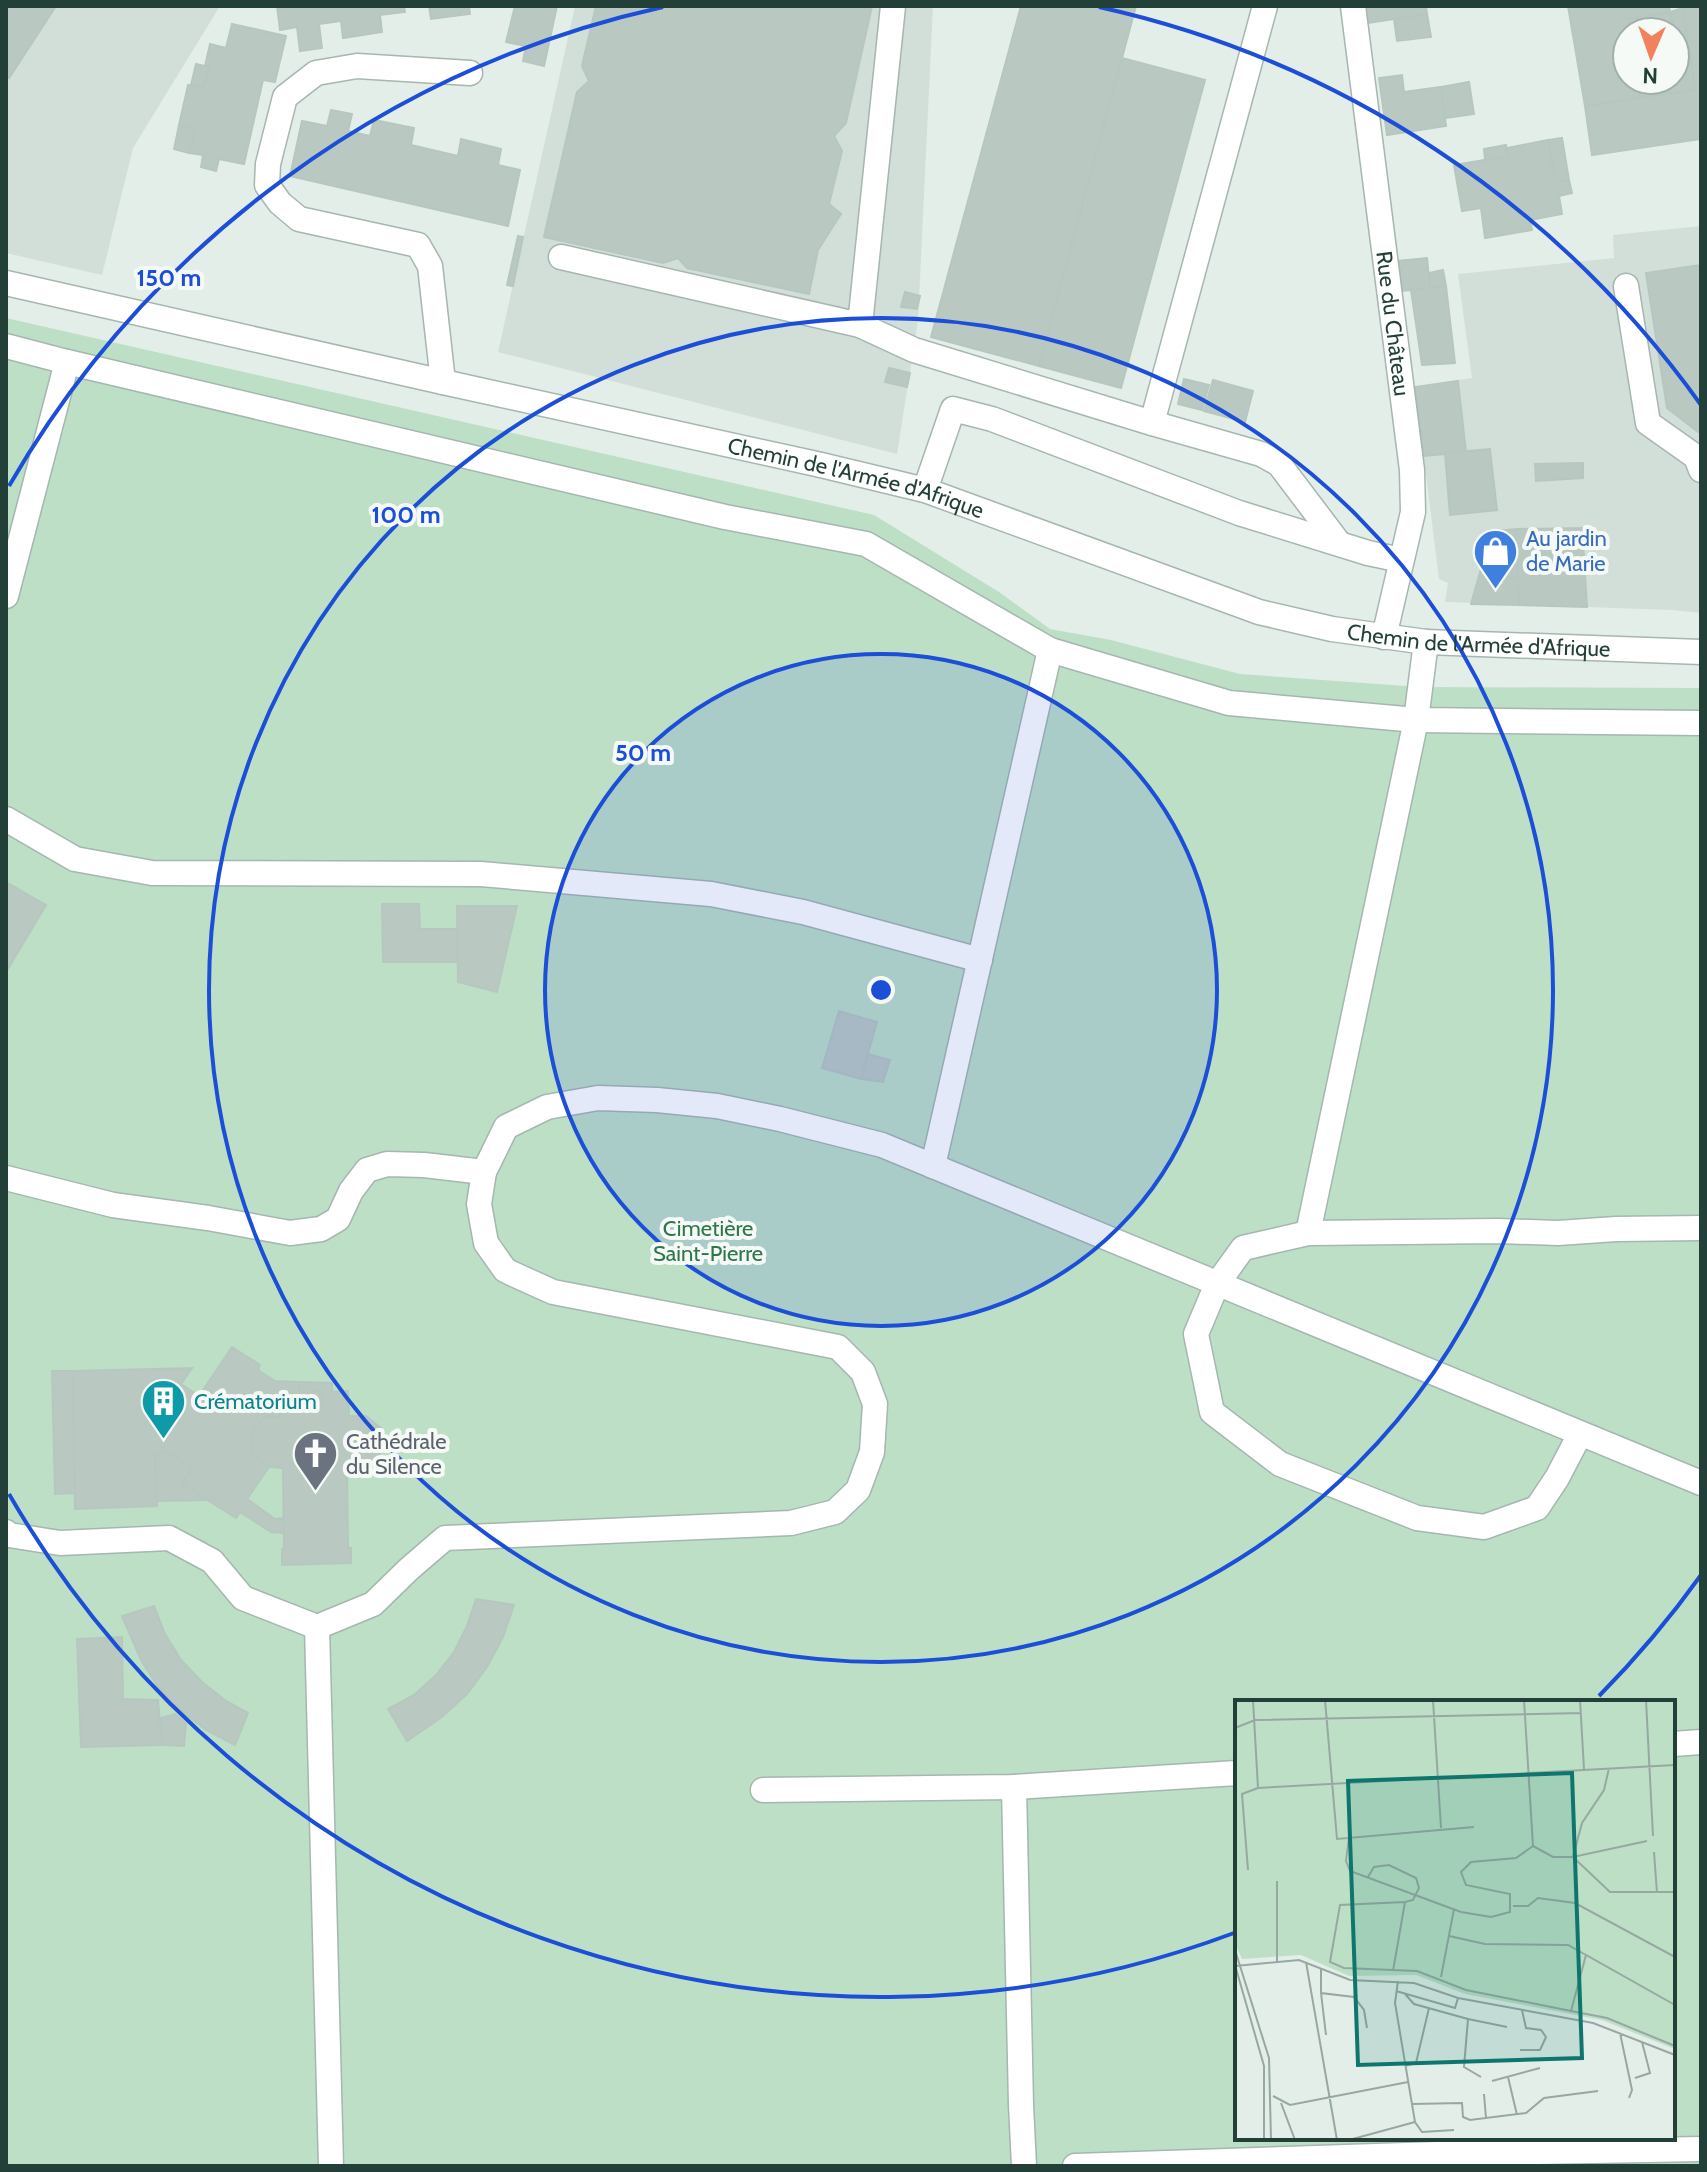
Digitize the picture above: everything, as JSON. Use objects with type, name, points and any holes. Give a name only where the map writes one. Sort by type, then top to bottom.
[{"type":"street","points":[[860,325],[893,6]]},
{"type":"street","points":[[1152,423],[1265,6]]},
{"type":"street","name":"Rue du Château","points":[[1353,6],[1412,470],[1413,512],[1384,637]]},
{"type":"street","points":[[443,382],[430,266],[418,245],[299,219],[280,203],[267,185],[268,164],[285,97],[316,73],[357,66],[470,73]]},
{"type":"street","points":[[561,257],[860,325],[914,350],[1261,454],[1279,464],[1338,542]]},
{"type":"street","name":"Chemin de l'Armée d'Afrique","points":[[6,283],[925,490],[1259,612],[1332,629],[1426,642],[1701,652]]},
{"type":"street","points":[[1626,286],[1648,423],[1696,457],[1701,470]]},
{"type":"street","points":[[6,346],[725,517],[866,544],[1050,650],[1229,703],[1416,720],[1701,723]]},
{"type":"street","points":[[6,596],[67,362]]},
{"type":"street","points":[[925,490],[953,409],[992,419],[1239,513],[1368,553],[1401,560]]},
{"type":"street","points":[[1308,1233],[1416,720],[1426,642]]},
{"type":"street","points":[[933,1166],[1050,650]]},
{"type":"street","points":[[6,819],[75,859],[152,873],[481,874],[711,894],[803,912],[980,960]]},
{"type":"street","points":[[7,1537],[60,1543],[169,1538],[212,1561],[243,1598],[317,1627],[373,1604],[445,1538],[791,1523],[835,1512],[858,1490],[872,1452],[875,1404],[863,1372],[838,1347],[553,1292],[505,1270],[486,1243],[479,1204],[484,1172],[506,1127],[547,1107],[598,1098],[717,1106],[882,1145],[1701,1483]]},
{"type":"street","points":[[6,1178],[113,1205],[290,1233],[321,1229],[338,1219],[351,1191],[367,1170],[387,1164],[484,1172]]},
{"type":"street","points":[[1580,1434],[1537,1508],[1484,1527],[1417,1518],[1280,1464],[1212,1412],[1196,1334],[1217,1284],[1243,1248],[1308,1233],[1558,1233],[1701,1228]]},
{"type":"street","points":[[317,1627],[331,2166]]},
{"type":"street","points":[[1675,1744],[1701,1742]]},
{"type":"street","points":[[763,1790],[1014,1787],[1235,1773]]},
{"type":"street","points":[[1014,1787],[1024,2166]]},
{"type":"street","points":[[1075,2166],[1701,2149]]},
{"type":"shaded area","points":[[6,6],[220,6],[133,148],[102,275],[6,253]]},
{"type":"shaded area","points":[[575,6],[933,6],[918,321],[897,454],[498,352]]},
{"type":"shaded area","points":[[1701,226],[1701,613],[1445,602],[1448,583],[1439,579],[1415,387],[1472,378],[1458,274],[1614,258],[1613,235]]},
{"type":"green space","name":"Cimetière Saint-Pierre","points":[[6,318],[874,515],[999,592],[1050,629],[1111,640],[1240,674],[1420,687],[1701,688],[1701,2166],[6,2166]]},
{"type":"building","points":[[6,6],[56,6],[9,78],[6,76]]},
{"type":"building","points":[[277,6],[404,6],[405,12],[380,15],[382,32],[343,38],[341,21],[319,24],[322,48],[300,51],[297,27],[280,30]]},
{"type":"building","points":[[429,6],[469,6],[470,14],[431,19]]},
{"type":"building","points":[[515,6],[557,6],[544,66],[523,61],[526,46],[506,42]]},
{"type":"building","points":[[596,6],[872,6],[846,123],[834,136],[842,151],[829,204],[841,214],[818,250],[809,294],[687,268],[678,258],[663,263],[544,237],[577,92],[589,81],[582,66]]},
{"type":"building","points":[[1021,6],[1136,6],[1039,366],[931,337]]},
{"type":"building","points":[[1364,6],[1426,6],[1427,14],[1367,23]]},
{"type":"building","points":[[1568,6],[1669,6],[1670,12],[1647,16],[1611,16],[1611,96],[1640,98],[1585,106]]},
{"type":"building","points":[[1701,7],[1701,89],[1695,90],[1691,63],[1691,16],[1684,16],[1683,8]]},
{"type":"building","points":[[1683,8],[1684,16],[1671,16],[1670,12]]},
{"type":"building","points":[[1670,12],[1671,16],[1647,16]]},
{"type":"building","points":[[1427,14],[1431,37],[1397,41],[1394,19]]},
{"type":"building","points":[[232,24],[286,36],[275,82],[263,80],[244,164],[219,159],[216,171],[201,167],[203,155],[189,153],[195,129],[179,125],[188,85],[204,87],[210,44],[226,48]]},
{"type":"building","points":[[1122,58],[1205,80],[1121,388],[1039,366]]},
{"type":"building","points":[[196,64],[209,67],[204,87],[191,85]]},
{"type":"building","points":[[1691,66],[1695,90],[1691,91]]},
{"type":"building","points":[[1402,75],[1404,92],[1441,87],[1446,126],[1387,135],[1379,78]]},
{"type":"building","points":[[1469,82],[1474,114],[1445,118],[1441,87]]},
{"type":"building","points":[[1701,89],[1701,139],[1592,155],[1585,106],[1653,96],[1691,96],[1691,90]]},
{"type":"building","points":[[331,110],[352,114],[348,131],[370,136],[374,120],[414,128],[411,145],[458,156],[461,139],[501,149],[498,165],[520,170],[508,226],[290,176],[302,121],[327,126]]},
{"type":"building","points":[[179,125],[195,129],[189,153],[174,149]]},
{"type":"building","points":[[1562,138],[1569,180],[1555,182],[1548,140]]},
{"type":"building","points":[[1548,140],[1555,182],[1569,180],[1572,193],[1559,196],[1562,214],[1530,220],[1532,230],[1485,238],[1481,208],[1462,211],[1454,165],[1508,156],[1507,148]]},
{"type":"building","points":[[1506,145],[1508,156],[1485,160],[1484,149]]},
{"type":"building","points":[[518,236],[523,237],[513,286],[507,285]]},
{"type":"building","points":[[1427,258],[1430,288],[1402,291],[1398,261]]},
{"type":"building","points":[[1701,265],[1701,431],[1698,432],[1667,408],[1646,273]]},
{"type":"building","points":[[1443,270],[1446,286],[1430,288],[1429,273]]},
{"type":"building","points":[[1446,286],[1455,363],[1422,365],[1411,290]]},
{"type":"building","points":[[905,292],[920,296],[917,309],[901,307]]},
{"type":"building","points":[[889,368],[910,373],[907,387],[885,382]]},
{"type":"building","points":[[1184,379],[1209,385],[1202,410],[1178,404]]},
{"type":"building","points":[[1213,380],[1253,391],[1245,422],[1204,411]]},
{"type":"building","points":[[1458,381],[1466,452],[1424,456],[1415,387]]},
{"type":"building","points":[[1490,449],[1497,510],[1450,515],[1445,453]]},
{"type":"building","points":[[1583,463],[1583,478],[1536,481],[1535,464]]},
{"type":"building","points":[[1582,528],[1583,542],[1517,547],[1516,529]]},
{"type":"building","points":[[1516,529],[1518,578],[1479,576],[1483,561],[1497,562],[1496,550],[1487,549],[1489,532]]},
{"type":"building","points":[[1583,542],[1587,607],[1519,605],[1517,547]]},
{"type":"building","points":[[1479,576],[1518,578],[1519,605],[1471,604]]},
{"type":"building","points":[[6,882],[46,905],[6,972]]},
{"type":"building","points":[[382,904],[419,904],[420,929],[457,929],[457,962],[383,962]]},
{"type":"building","points":[[457,906],[517,906],[497,992],[458,982]]},
{"type":"building","points":[[839,1011],[877,1022],[861,1079],[822,1068]]},
{"type":"building","points":[[868,1054],[890,1060],[883,1082],[861,1079]]},
{"type":"building","name":"Crématorium","points":[[232,1347],[260,1365],[258,1370],[275,1381],[299,1382],[299,1393],[281,1393],[280,1417],[264,1417],[252,1431],[252,1455],[269,1467],[247,1499],[275,1519],[283,1518],[284,1533],[271,1532],[240,1512],[236,1518],[182,1484],[192,1468],[164,1450],[155,1457],[157,1506],[75,1509],[72,1371],[192,1368],[181,1384],[199,1396]]},
{"type":"building","points":[[52,1371],[72,1371],[75,1493],[55,1494]]},
{"type":"building","name":"Cathédrale du Silence","points":[[299,1382],[332,1383],[332,1392],[348,1391],[349,1416],[366,1416],[382,1429],[381,1452],[368,1465],[347,1465],[351,1563],[282,1565],[283,1468],[269,1467],[252,1455],[252,1431],[264,1417],[280,1417],[281,1393],[299,1393]],"holes":[[[309,1391],[322,1391],[322,1406],[309,1405]]]},
{"type":"building","points":[[309,1391],[322,1391],[322,1406],[309,1405]]},
{"type":"building","points":[[164,1450],[192,1468],[182,1484],[207,1500],[156,1501],[155,1457]]},
{"type":"building","points":[[476,1599],[514,1605],[503,1637],[487,1667],[467,1694],[442,1717],[407,1741],[388,1709],[414,1695],[436,1675],[454,1652]]},
{"type":"building","points":[[154,1606],[165,1634],[181,1660],[226,1701],[248,1713],[235,1745],[206,1730],[180,1710],[158,1687],[141,1660],[122,1616]]},
{"type":"building","points":[[122,1637],[123,1699],[158,1700],[162,1745],[81,1747],[77,1639]]},
{"type":"building","points":[[175,1714],[186,1724],[184,1746],[162,1745],[161,1718]]},
{"type":"place","name":"Au jardin de Marie","points":[[1495,590]]},
{"type":"place","name":"Crématorium","points":[[163,1440]]},
{"type":"place","name":"Cathédrale du Silence","points":[[315,1493]]}]
